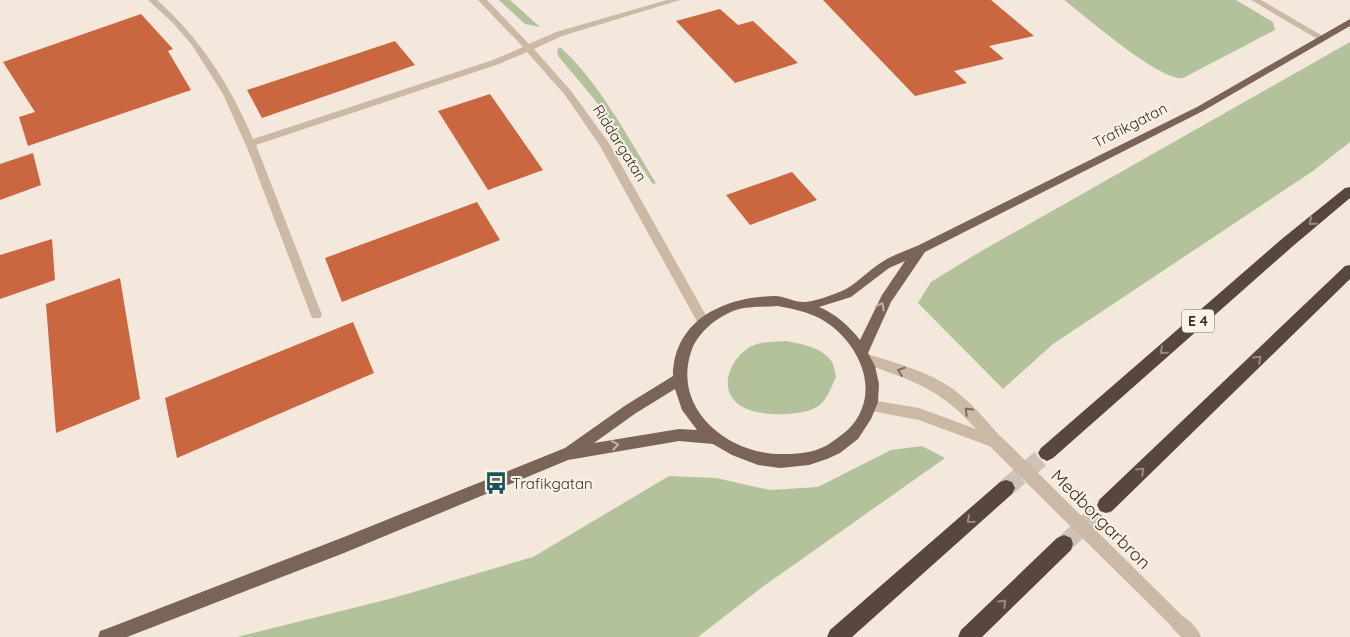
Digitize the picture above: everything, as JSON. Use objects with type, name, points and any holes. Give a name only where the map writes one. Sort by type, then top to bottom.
[{"type":"highway","name":"E 4","points":[[1047,452],[1288,242],[1350,191]]},
{"type":"highway","points":[[1106,505],[1350,270]]},
{"type":"highway","points":[[837,637],[1006,488]]},
{"type":"highway","points":[[968,637],[1064,544]]},
{"type":"main road","name":"Trafikgatan","points":[[805,307],[847,294],[885,265],[921,249],[1200,109],[1350,22]]},
{"type":"main road","name":"Trafikgatan","points":[[865,355],[871,325],[884,300],[921,249]]},
{"type":"main road","points":[[778,301],[805,307],[830,318],[849,334],[865,355],[872,376],[871,406],[864,421],[848,440],[825,454],[797,461],[767,461],[738,453],[713,438],[694,418],[683,395],[680,379],[680,363],[685,348],[693,334],[704,323],[725,310],[750,302],[778,301]]},
{"type":"main road","points":[[567,454],[631,409],[680,379]]},
{"type":"main road","points":[[106,637],[344,545],[567,454],[679,435],[713,438]]},
{"type":"street","points":[[152,0],[173,19],[200,50],[220,79],[251,143],[316,314]]},
{"type":"street","name":"Riddargatan","points":[[482,0],[508,24],[568,94],[605,145],[704,323]]},
{"type":"street","points":[[251,143],[496,62],[559,34],[676,0]]},
{"type":"street","points":[[1255,0],[1322,38]]},
{"type":"street","name":"Medborgarbron","points":[[865,355],[920,378],[947,392],[968,410],[1194,637]]},
{"type":"street","points":[[871,406],[919,414],[998,442]]},
{"type":"green space","points":[[499,0],[510,0],[540,27],[525,24]]},
{"type":"green space","points":[[1064,0],[1236,0],[1273,22],[1275,30],[1183,78],[1158,70],[1141,59]]},
{"type":"green space","points":[[1350,42],[1350,142],[1313,171],[1053,344],[1003,389],[918,303],[931,282],[978,253]]},
{"type":"green space","points":[[560,47],[601,94],[656,183],[653,184],[595,100],[558,56],[557,50]]},
{"type":"green space","points":[[786,341],[817,350],[832,362],[836,377],[825,399],[815,408],[797,413],[764,413],[744,408],[731,396],[728,388],[730,372],[739,356],[756,344]]},
{"type":"green space","points":[[922,446],[945,458],[761,588],[698,637],[237,637],[393,598],[533,557],[669,476],[716,478],[770,490],[818,487],[891,450]]},
{"type":"building","points":[[823,0],[991,0],[1034,36],[989,46],[1004,59],[954,71],[967,83],[915,96]]},
{"type":"building","points":[[720,9],[738,25],[753,21],[798,63],[735,83],[676,21]]},
{"type":"building","points":[[141,14],[173,49],[168,51],[191,90],[28,146],[19,117],[35,112],[3,62]]},
{"type":"building","points":[[395,41],[415,65],[262,118],[247,90]]},
{"type":"building","points":[[490,94],[543,170],[488,190],[438,111]]},
{"type":"building","points":[[33,153],[41,185],[0,200],[0,164]]},
{"type":"building","points":[[792,172],[817,200],[750,225],[726,195]]},
{"type":"building","points":[[477,202],[500,240],[342,302],[325,258]]},
{"type":"building","points":[[52,239],[55,280],[0,299],[0,255]]},
{"type":"building","points":[[120,278],[140,399],[56,433],[46,304]]},
{"type":"building","points":[[353,322],[374,373],[177,458],[165,398]]},
{"type":"tunnel","points":[[1006,488],[1047,453]]},
{"type":"tunnel","points":[[1064,544],[1106,505]]},
{"type":"place","name":"Trafikgatan","points":[[496,483]]}]
